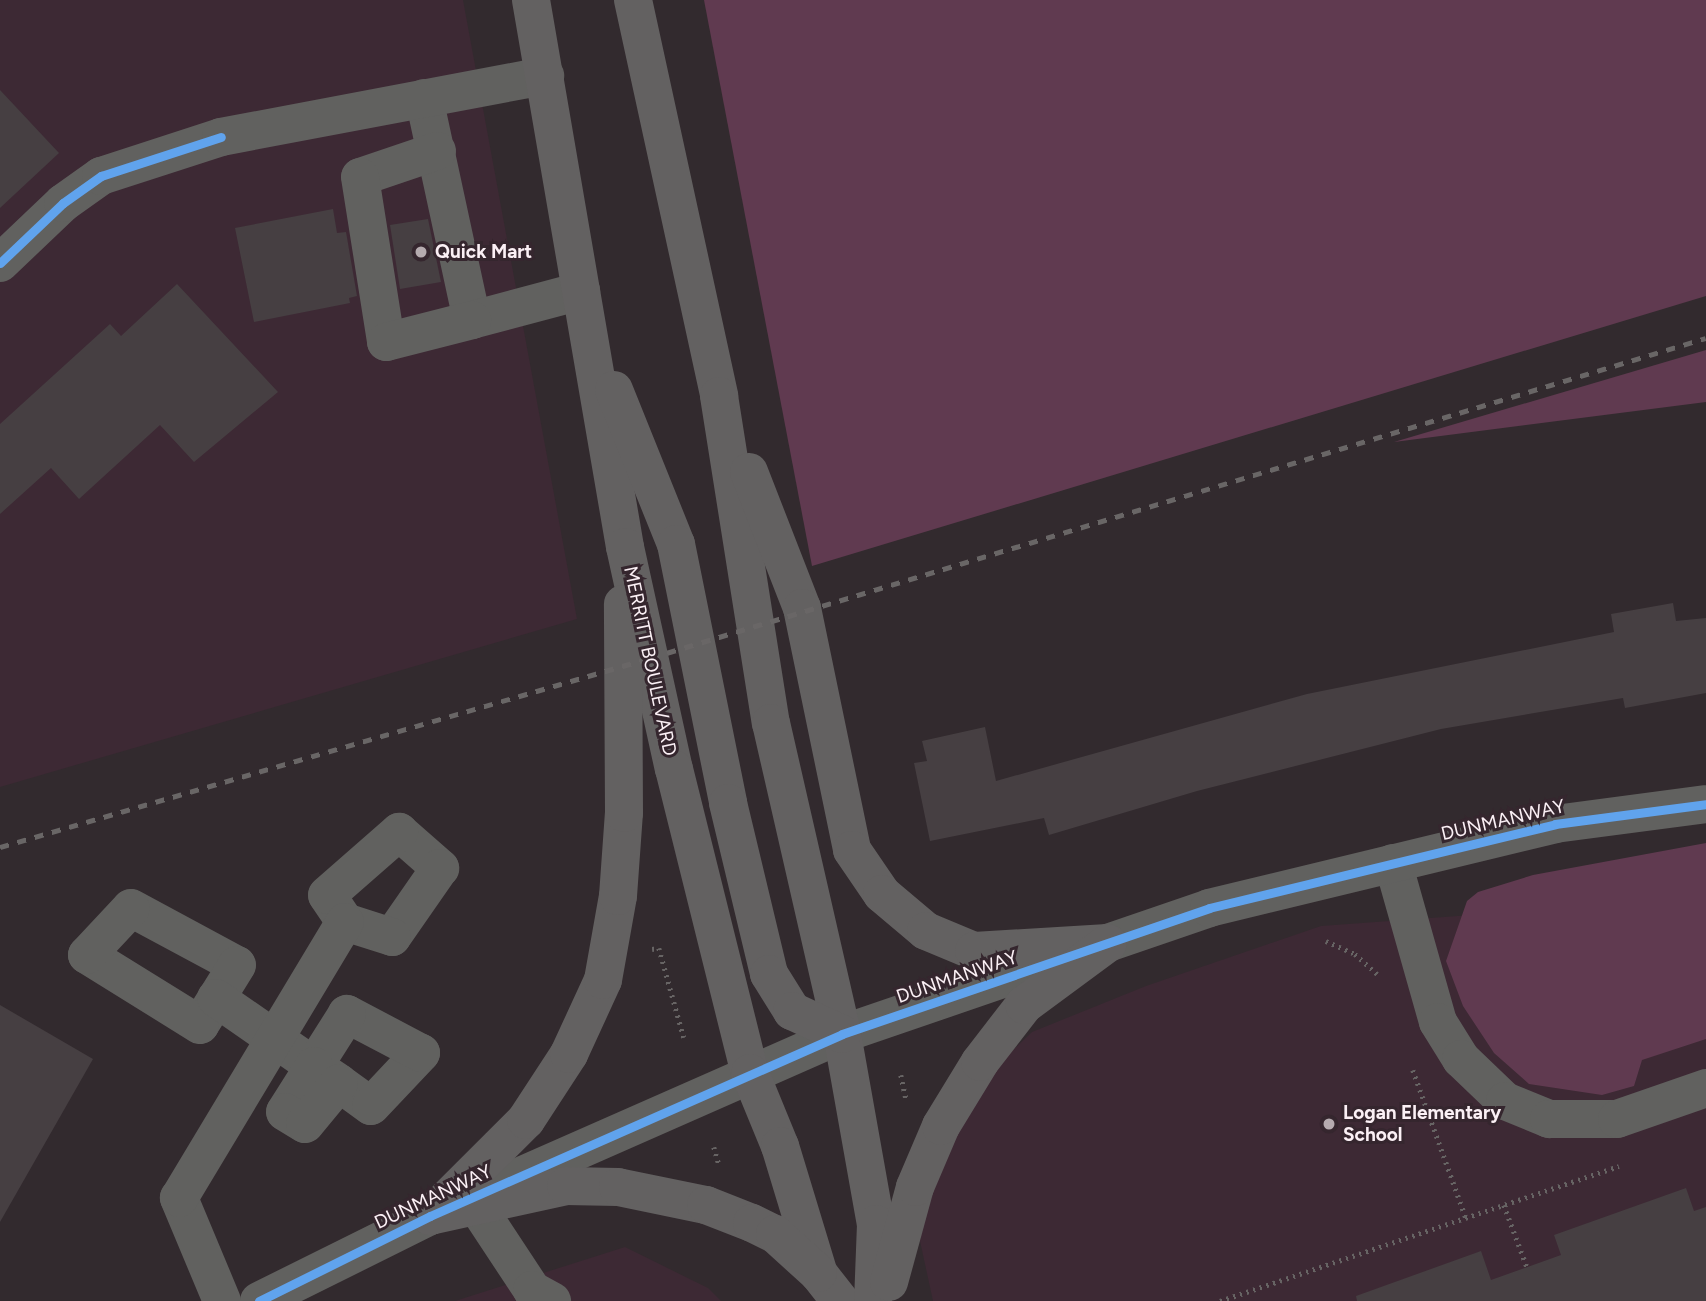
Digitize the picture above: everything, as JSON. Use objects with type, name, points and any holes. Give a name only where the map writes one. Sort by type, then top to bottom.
[{"type":"main road","name":"MERRITT BOULEVARD","points":[[531,0],[625,547],[674,769],[750,1073],[780,1146],[830,1288]]},
{"type":"main road","points":[[633,0],[719,396],[771,723],[842,1034],[876,1224],[873,1301]]},
{"type":"main road","points":[[584,306],[676,544],[728,803],[769,974],[792,1011],[842,1034]]},
{"type":"main road","points":[[719,396],[802,608],[852,850],[882,894],[926,931],[974,951],[1108,943]]},
{"type":"main road","points":[[430,1216],[526,1119],[569,1055],[603,980],[618,896],[624,813],[625,547]]},
{"type":"main road","points":[[883,1301],[915,1187],[941,1126],[980,1062],[1024,1004],[1108,943]]},
{"type":"main road","points":[[430,1216],[566,1186],[618,1187],[677,1198],[775,1234],[830,1288]]},
{"type":"street","points":[[0,262],[63,203],[101,176],[221,137],[545,76]]},
{"type":"street","points":[[424,98],[438,151],[472,320]]},
{"type":"street","points":[[438,151],[359,177],[386,342],[472,320],[584,306]]},
{"type":"street","name":"DUNMANWAY","points":[[259,1301],[300,1292],[430,1216],[842,1034],[1209,908],[1555,824],[1706,804]]},
{"type":"street","points":[[1393,863],[1438,1022],[1461,1059],[1506,1101],[1549,1119],[1617,1119],[1706,1088]]},
{"type":"street","points":[[222,1301],[179,1198],[345,922]]},
{"type":"street","points":[[216,998],[327,1075]]},
{"type":"street","points":[[476,1205],[532,1290],[552,1301]]},
{"type":"path","points":[[1326,941],[1355,954],[1378,975],[1383,987]]},
{"type":"path","points":[[648,949],[659,948],[684,1038]]},
{"type":"path","points":[[1410,1064],[1466,1218]]},
{"type":"path","points":[[1220,1301],[1630,1162]]},
{"type":"path","points":[[1504,1205],[1527,1267]]},
{"type":"shaded area","points":[[0,0],[463,0],[577,619],[0,787]]},
{"type":"shaded area","points":[[704,0],[1706,0],[1706,296],[812,566]]},
{"type":"shaded area","points":[[1706,350],[1706,402],[1394,442]]},
{"type":"shaded area","points":[[1706,843],[1706,1039],[1642,1060],[1634,1086],[1602,1095],[1529,1084],[1494,1053],[1463,1006],[1446,961],[1467,901],[1478,892],[1533,875]]},
{"type":"shaded area","name":"Logan Elementary School","points":[[1706,875],[1706,1301],[933,1301],[920,1241],[932,1161],[973,1088],[1032,1032],[1146,986],[1321,926],[1485,914]]},
{"type":"shaded area","points":[[625,1247],[708,1288],[721,1301],[455,1301]]},
{"type":"building","points":[[0,90],[59,153],[0,208]]},
{"type":"building","points":[[333,209],[337,233],[346,232],[357,296],[349,298],[350,303],[254,322],[235,228]]},
{"type":"building","name":"Quick Mart","points":[[428,219],[441,282],[400,289],[390,225]]},
{"type":"building","points":[[177,284],[278,392],[194,462],[160,425],[79,499],[51,468],[0,514],[0,424],[110,324],[121,336]]},
{"type":"building","points":[[1673,603],[1676,621],[1706,618],[1706,693],[1625,708],[1623,698],[1441,729],[1197,791],[1049,835],[1044,818],[930,841],[914,763],[927,761],[922,741],[985,727],[996,781],[1307,694],[1614,632],[1611,614]]},
{"type":"building","points":[[0,1005],[93,1059],[0,1222]]},
{"type":"building","points":[[1686,1188],[1694,1211],[1706,1207],[1706,1301],[1357,1301],[1356,1296],[1481,1251],[1491,1280],[1561,1255],[1554,1235]]},
{"type":"railway","points":[[0,847],[650,658],[1706,338]]},
{"type":"cycle path","points":[[0,263],[63,203],[101,176],[221,137]]},
{"type":"cycle path","points":[[259,1301],[430,1216],[842,1034],[1209,908],[1555,824],[1706,804]]},
{"type":"place","name":"Quick Mart","points":[[421,252]]},
{"type":"place","name":"Logan Elementary School","points":[[1329,1124]]}]
